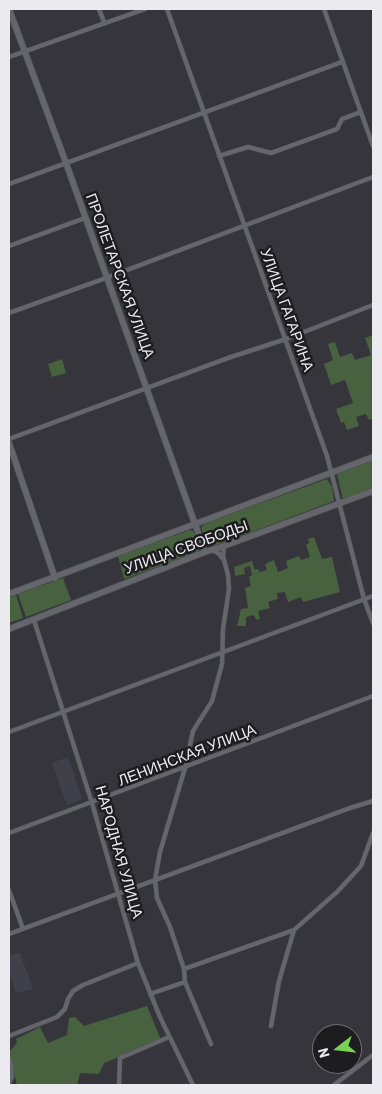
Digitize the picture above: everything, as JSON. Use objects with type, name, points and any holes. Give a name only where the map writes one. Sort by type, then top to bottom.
[{"type":"main road","name":"ПРОЛЕТАРСКАЯ УЛИЦА","points":[[9,9],[196,524],[208,551]]},
{"type":"main road","points":[[9,443],[54,578]]},
{"type":"main road","name":"УЛИЦА СВОБОДЫ","points":[[9,594],[373,457]]},
{"type":"main road","name":"УЛИЦА СВОБОДЫ","points":[[9,629],[208,551],[373,491]]},
{"type":"street","points":[[99,9],[104,22]]},
{"type":"street","points":[[9,57],[145,9]]},
{"type":"street","name":"УЛИЦА ГАГАРИНА","points":[[167,9],[327,456],[364,599],[373,623]]},
{"type":"street","points":[[324,9],[373,146]]},
{"type":"street","points":[[9,184],[342,62]]},
{"type":"street","points":[[219,156],[248,147],[271,153],[337,129],[342,119],[361,112]]},
{"type":"street","points":[[9,313],[373,177]]},
{"type":"street","points":[[9,246],[85,218]]},
{"type":"street","points":[[9,439],[228,358],[286,339],[373,305]]},
{"type":"street","points":[[211,1044],[185,982],[184,968],[158,898],[156,880],[160,852],[186,768],[193,731],[212,701],[222,664],[229,589],[228,575],[223,556],[224,546]]},
{"type":"street","points":[[208,551],[221,556],[225,563]]},
{"type":"street","points":[[9,732],[373,596]]},
{"type":"street","name":"НАРОДНАЯ УЛИЦА","points":[[34,620],[92,803],[138,963],[169,1037],[193,1085]]},
{"type":"street","name":"ЛЕНИНСКАЯ УЛИЦА","points":[[9,833],[186,768],[373,696]]},
{"type":"street","points":[[9,934],[373,801]]},
{"type":"street","points":[[184,968],[294,930],[337,892],[361,866],[373,833]]},
{"type":"street","points":[[9,890],[23,929]]},
{"type":"street","points":[[271,1026],[279,981],[294,930]]},
{"type":"street","points":[[9,1036],[57,1017],[65,1009],[73,991],[78,988],[138,963]]},
{"type":"street","points":[[150,994],[185,982]]},
{"type":"street","points":[[120,1085],[120,1058],[169,1037]]},
{"type":"street","points":[[334,1085],[373,1055]]},
{"type":"street","points":[[9,1083],[12,1077],[10,1063]]},
{"type":"shaded area","points":[[68,757],[82,799],[67,805],[52,763]]},
{"type":"shaded area","points":[[20,953],[33,989],[16,993],[9,973],[9,955]]},
{"type":"green space","points":[[373,335],[373,418],[369,420],[366,414],[356,417],[359,426],[347,430],[344,422],[341,423],[336,409],[353,403],[345,380],[331,385],[324,364],[333,360],[328,344],[335,342],[340,357],[352,353],[355,360],[371,355],[365,338]]},
{"type":"green space","points":[[62,359],[66,373],[52,377],[48,364]]},
{"type":"green space","points":[[373,460],[373,488],[343,500],[337,474]]},
{"type":"green space","points":[[327,479],[332,487],[334,501],[214,546],[209,547],[206,544],[201,527],[206,523]]},
{"type":"green space","points":[[190,530],[196,535],[200,549],[198,552],[124,579],[118,556]]},
{"type":"green space","points":[[314,537],[322,559],[332,557],[340,592],[303,602],[301,597],[288,602],[285,592],[277,593],[278,599],[268,602],[270,608],[258,611],[260,619],[256,620],[254,615],[246,617],[246,626],[237,626],[241,609],[248,608],[245,588],[251,586],[249,577],[252,575],[250,566],[244,568],[245,574],[235,576],[234,567],[252,561],[255,570],[258,569],[260,572],[267,570],[265,564],[274,560],[278,572],[288,568],[286,561],[299,556],[301,560],[310,557],[306,545],[309,543],[308,539]]},
{"type":"green space","points":[[63,578],[71,600],[26,617],[18,594]]},
{"type":"green space","points":[[16,595],[23,618],[9,623],[9,598]]},
{"type":"green space","points":[[147,1006],[161,1040],[104,1063],[99,1074],[80,1073],[77,1085],[17,1085],[9,1052],[17,1043],[16,1039],[40,1027],[48,1043],[67,1035],[69,1018],[75,1017],[84,1026]]}]
